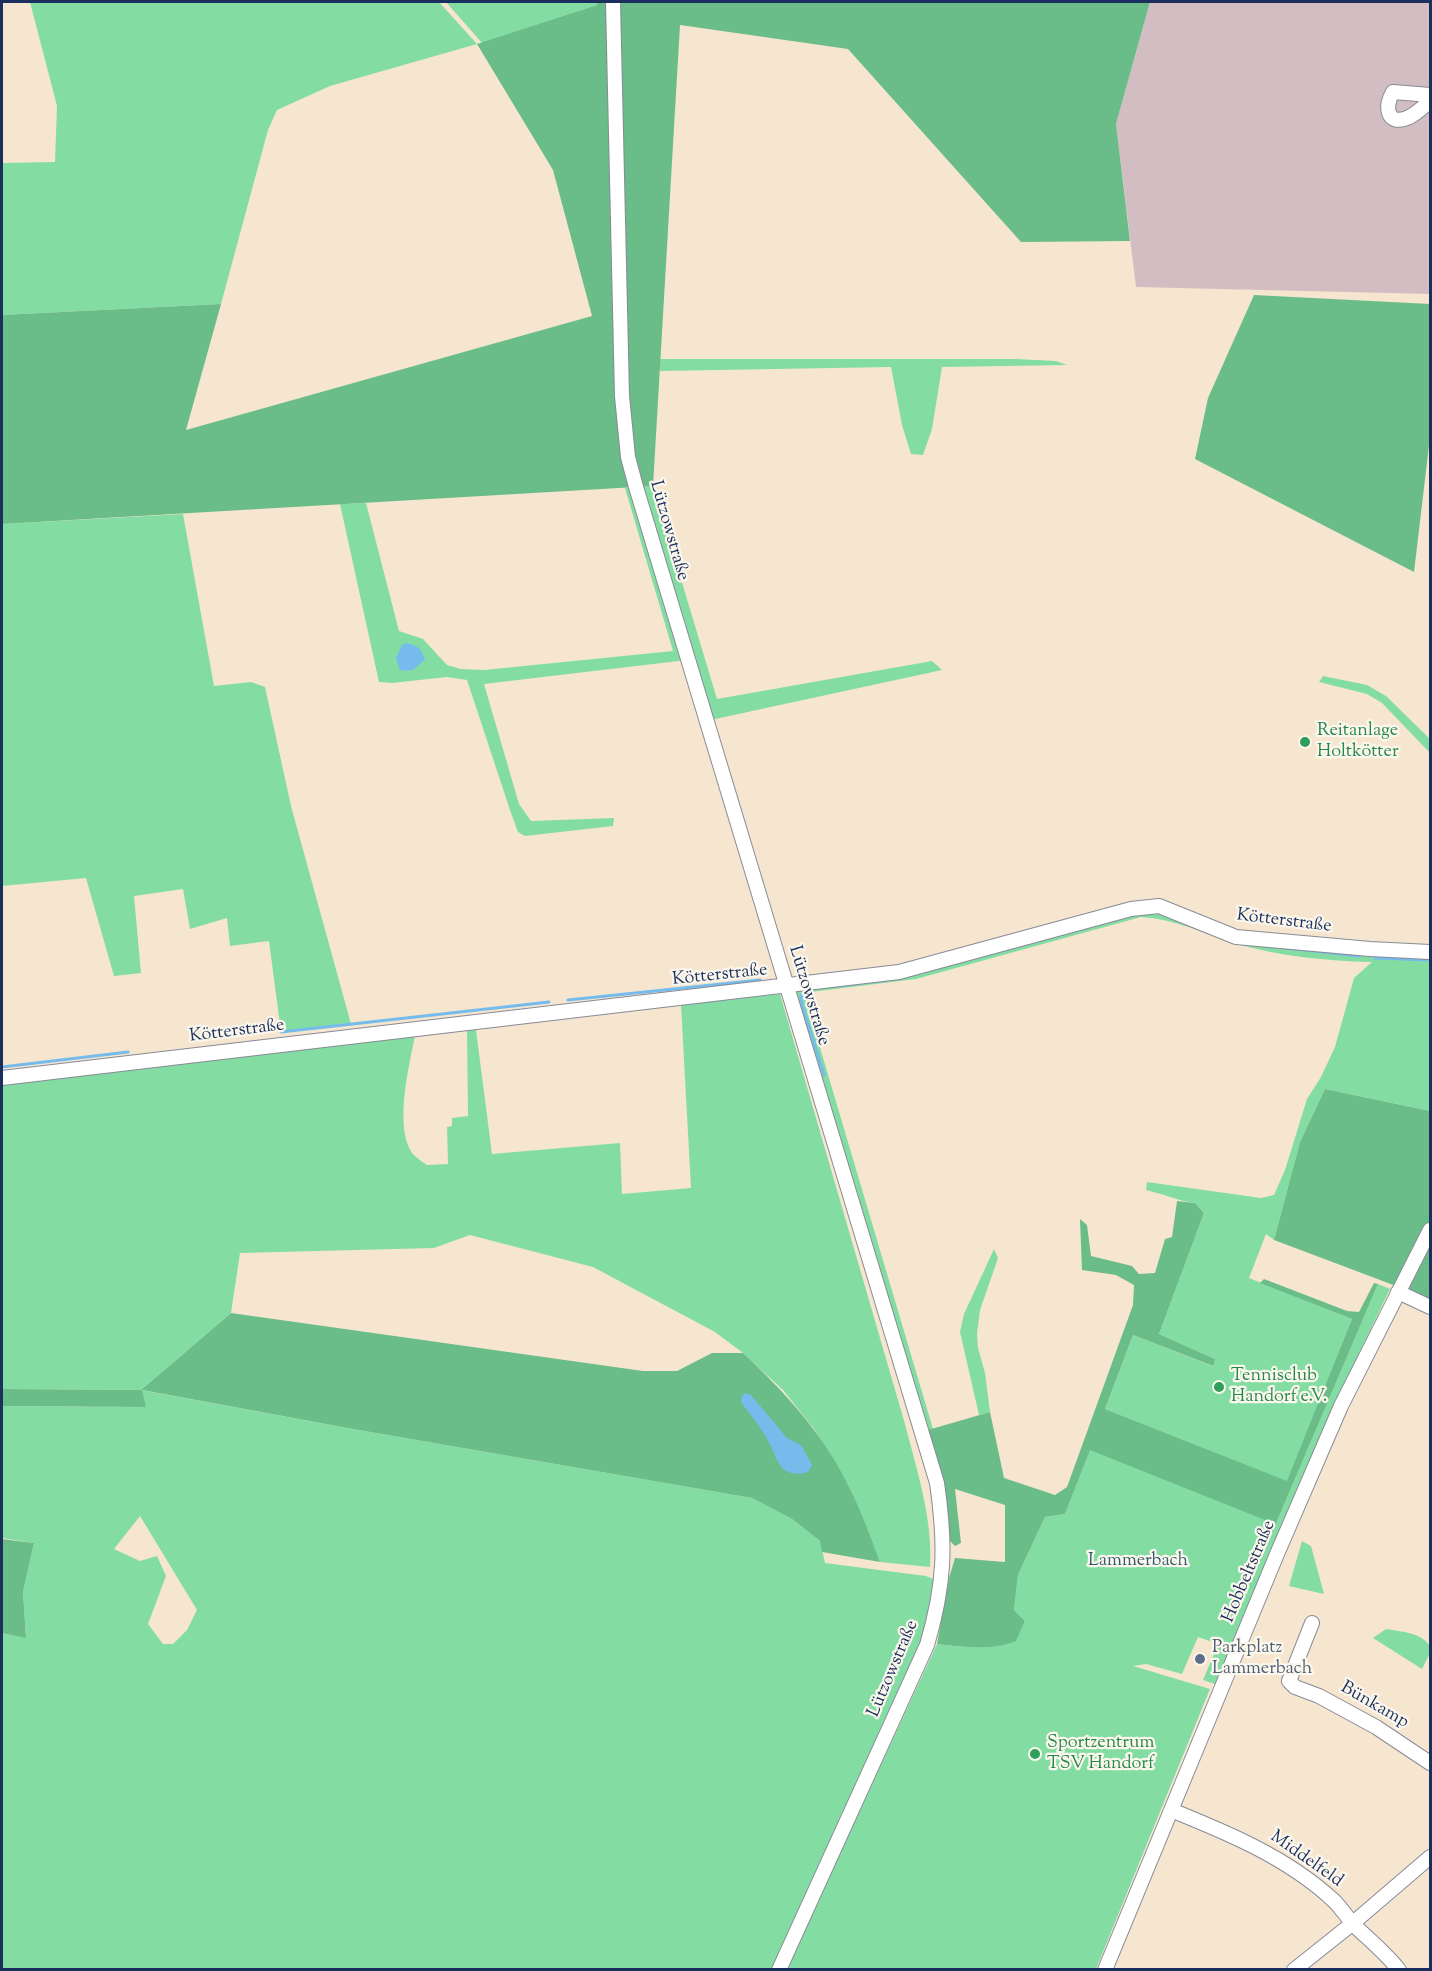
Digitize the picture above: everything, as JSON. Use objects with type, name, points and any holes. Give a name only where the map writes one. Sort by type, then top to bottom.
[{"type":"street","name":"Lützowstraße","points":[[613,2],[622,396],[628,457],[937,1483],[944,1532],[944,1556],[935,1619],[927,1645],[779,1970]]},
{"type":"street","points":[[1431,95],[1393,92],[1387,100],[1386,108],[1397,119],[1406,119],[1431,101]]},
{"type":"street","name":"Kötterstraße","points":[[2,1078],[899,972],[1131,909],[1159,906],[1236,937],[1431,952]]},
{"type":"street","name":"Hobbeltstraße","points":[[1105,1970],[1341,1406],[1431,1230]]},
{"type":"street","points":[[1398,1292],[1431,1307]]},
{"type":"street","name":"Bünkamp","points":[[1312,1623],[1289,1681],[1295,1687],[1319,1696],[1386,1732],[1431,1763]]},
{"type":"street","name":"Middelfeld","points":[[1171,1810],[1270,1854],[1308,1880],[1334,1900],[1399,1970]]},
{"type":"street","points":[[1294,1970],[1431,1857]]},
{"type":"shaded area","points":[[1150,2],[1430,2],[1430,294],[1136,287],[1116,124]]},
{"type":"green space","points":[[30,2],[439,2],[477,44],[330,86],[277,110],[268,130],[221,304],[2,315],[2,163],[55,162],[57,106]]},
{"type":"green space","points":[[446,2],[597,2],[597,5],[482,43]]},
{"type":"green space","points":[[597,2],[1150,2],[1116,124],[1130,241],[1021,242],[848,49],[680,25],[653,486],[2,524],[2,315],[221,304],[186,430],[592,316],[553,170],[477,44],[597,5]]},
{"type":"green space","points":[[1254,295],[1430,304],[1430,437],[1414,572],[1195,459],[1208,398]]},
{"type":"green space","points":[[660,359],[1016,359],[1056,361],[1067,365],[942,367],[932,429],[923,455],[911,454],[902,425],[891,367],[660,371]]},
{"type":"green space","points":[[653,486],[717,699],[932,661],[942,670],[706,721],[687,660],[484,684],[519,804],[531,821],[614,818],[613,826],[525,836],[518,832],[467,680],[447,677],[392,683],[379,682],[340,504],[366,503],[399,631],[423,639],[447,665],[461,669],[484,670],[673,651],[625,488]]},
{"type":"green space","points":[[183,514],[214,686],[251,682],[265,687],[291,806],[351,1024],[281,1032],[269,941],[230,946],[227,918],[190,929],[183,889],[134,896],[141,973],[114,976],[86,878],[2,886],[2,524]]},
{"type":"green space","points":[[1323,676],[1367,685],[1386,696],[1430,739],[1430,753],[1382,703],[1367,694],[1319,682]]},
{"type":"green space","points":[[1159,906],[1236,937],[1430,956],[1430,1111],[1325,1089],[1300,1142],[1274,1240],[1266,1234],[1249,1278],[1352,1319],[1288,1482],[1105,1409],[1133,1335],[1212,1366],[1215,1359],[1159,1334],[1204,1213],[1195,1203],[1146,1190],[1147,1182],[1261,1198],[1274,1195],[1285,1170],[1307,1099],[1321,1077],[1335,1047],[1354,978],[1372,962],[1320,959],[1267,951],[1234,943],[1177,923],[1141,917],[916,979],[811,992],[805,997],[933,1429],[928,1430],[796,999],[797,991],[803,985],[899,972]]},
{"type":"green space","points":[[780,994],[905,1424],[927,1513],[930,1567],[880,1562],[848,1485],[814,1429],[783,1390],[743,1353],[715,1332],[593,1267],[470,1235],[434,1248],[240,1253],[231,1313],[141,1390],[2,1389],[2,1083],[415,1036],[404,1096],[404,1128],[407,1141],[412,1153],[427,1165],[448,1164],[447,1127],[452,1126],[452,1118],[468,1116],[467,1029],[476,1030],[492,1154],[620,1143],[622,1194],[691,1188],[681,1005]]},
{"type":"green space","points":[[1325,1089],[1430,1111],[1430,1303],[1404,1289],[1274,1240],[1300,1142]]},
{"type":"green space","points":[[1177,1201],[1195,1203],[1204,1213],[1159,1334],[1215,1359],[1213,1366],[1133,1335],[1105,1409],[1287,1481],[1352,1319],[1260,1283],[1264,1279],[1347,1311],[1359,1312],[1374,1283],[1378,1284],[1263,1554],[1257,1557],[1270,1522],[1090,1450],[1065,1514],[1045,1517],[1018,1575],[1014,1610],[1025,1621],[1016,1641],[987,1647],[937,1644],[955,1558],[1005,1562],[1005,1505],[955,1489],[961,1543],[955,1546],[948,1539],[944,1489],[928,1430],[990,1412],[1004,1478],[1055,1495],[1067,1487],[1133,1305],[1134,1285],[1116,1275],[1082,1270],[1080,1219],[1087,1225],[1091,1256],[1132,1266],[1139,1274],[1155,1273],[1165,1239],[1172,1237]]},
{"type":"green space","points":[[994,1249],[998,1258],[980,1310],[977,1334],[990,1412],[979,1415],[960,1332],[964,1314]]},
{"type":"green space","name":"Sportzentrum TSV Handorf","points":[[1378,1284],[1390,1289],[1329,1416],[1218,1685],[1203,1680],[1218,1644],[1198,1637],[1182,1674],[1146,1664],[1133,1666],[1210,1689],[1096,1969],[786,1970],[937,1644],[987,1647],[1016,1640],[1025,1621],[1014,1610],[1018,1575],[1045,1517],[1065,1514],[1090,1449],[1271,1522],[1258,1557],[1263,1554]]},
{"type":"green space","points":[[231,1313],[643,1371],[677,1371],[712,1353],[743,1353],[788,1398],[827,1448],[853,1494],[880,1562],[822,1552],[820,1541],[792,1519],[752,1498],[142,1390],[146,1407],[2,1406],[2,1389],[141,1390]]},
{"type":"green space","points":[[141,1390],[752,1498],[792,1519],[820,1541],[825,1563],[926,1576],[936,1580],[922,1644],[773,1969],[2,1969],[2,1633],[26,1637],[23,1592],[34,1543],[2,1538],[2,1406],[146,1407]],"holes":[[[140,1516],[197,1610],[187,1630],[173,1644],[163,1644],[148,1624],[166,1576],[157,1556],[140,1561],[114,1549]]]},
{"type":"green space","points":[[2,1539],[34,1543],[23,1592],[26,1638],[2,1633]]},
{"type":"green space","points":[[1302,1541],[1311,1546],[1324,1594],[1289,1586]]},
{"type":"green space","points":[[1386,1629],[1411,1633],[1426,1641],[1430,1646],[1429,1655],[1422,1669],[1373,1638]]},
{"type":"water","points":[[407,643],[419,648],[425,660],[412,670],[405,671],[400,670],[396,658],[402,645]]},
{"type":"water","points":[[745,1393],[751,1395],[787,1438],[801,1445],[812,1465],[808,1472],[790,1473],[780,1465],[770,1444],[741,1402]]},
{"type":"waterway","points":[[1269,946],[1359,956]]},
{"type":"waterway","points":[[1375,958],[1430,960]]},
{"type":"waterway","points":[[568,1000],[760,980]]},
{"type":"waterway","points":[[837,986],[887,980]]},
{"type":"waterway","points":[[809,989],[803,992],[802,1005],[824,1075]]},
{"type":"waterway","points":[[281,1032],[549,1002]]},
{"type":"waterway","points":[[2,1067],[128,1052]]},
{"type":"place","name":"Reitanlage Holtkötter","points":[[1305,742]]},
{"type":"place","name":"Tennisclub Handorf e.V.","points":[[1219,1387]]},
{"type":"place","name":"Parkplatz Lammerbach","points":[[1200,1659]]},
{"type":"place","name":"Sportzentrum TSV Handorf","points":[[1035,1754]]},
{"type":"park label","name":"Lammerbach","points":[[1138,1562]]}]
